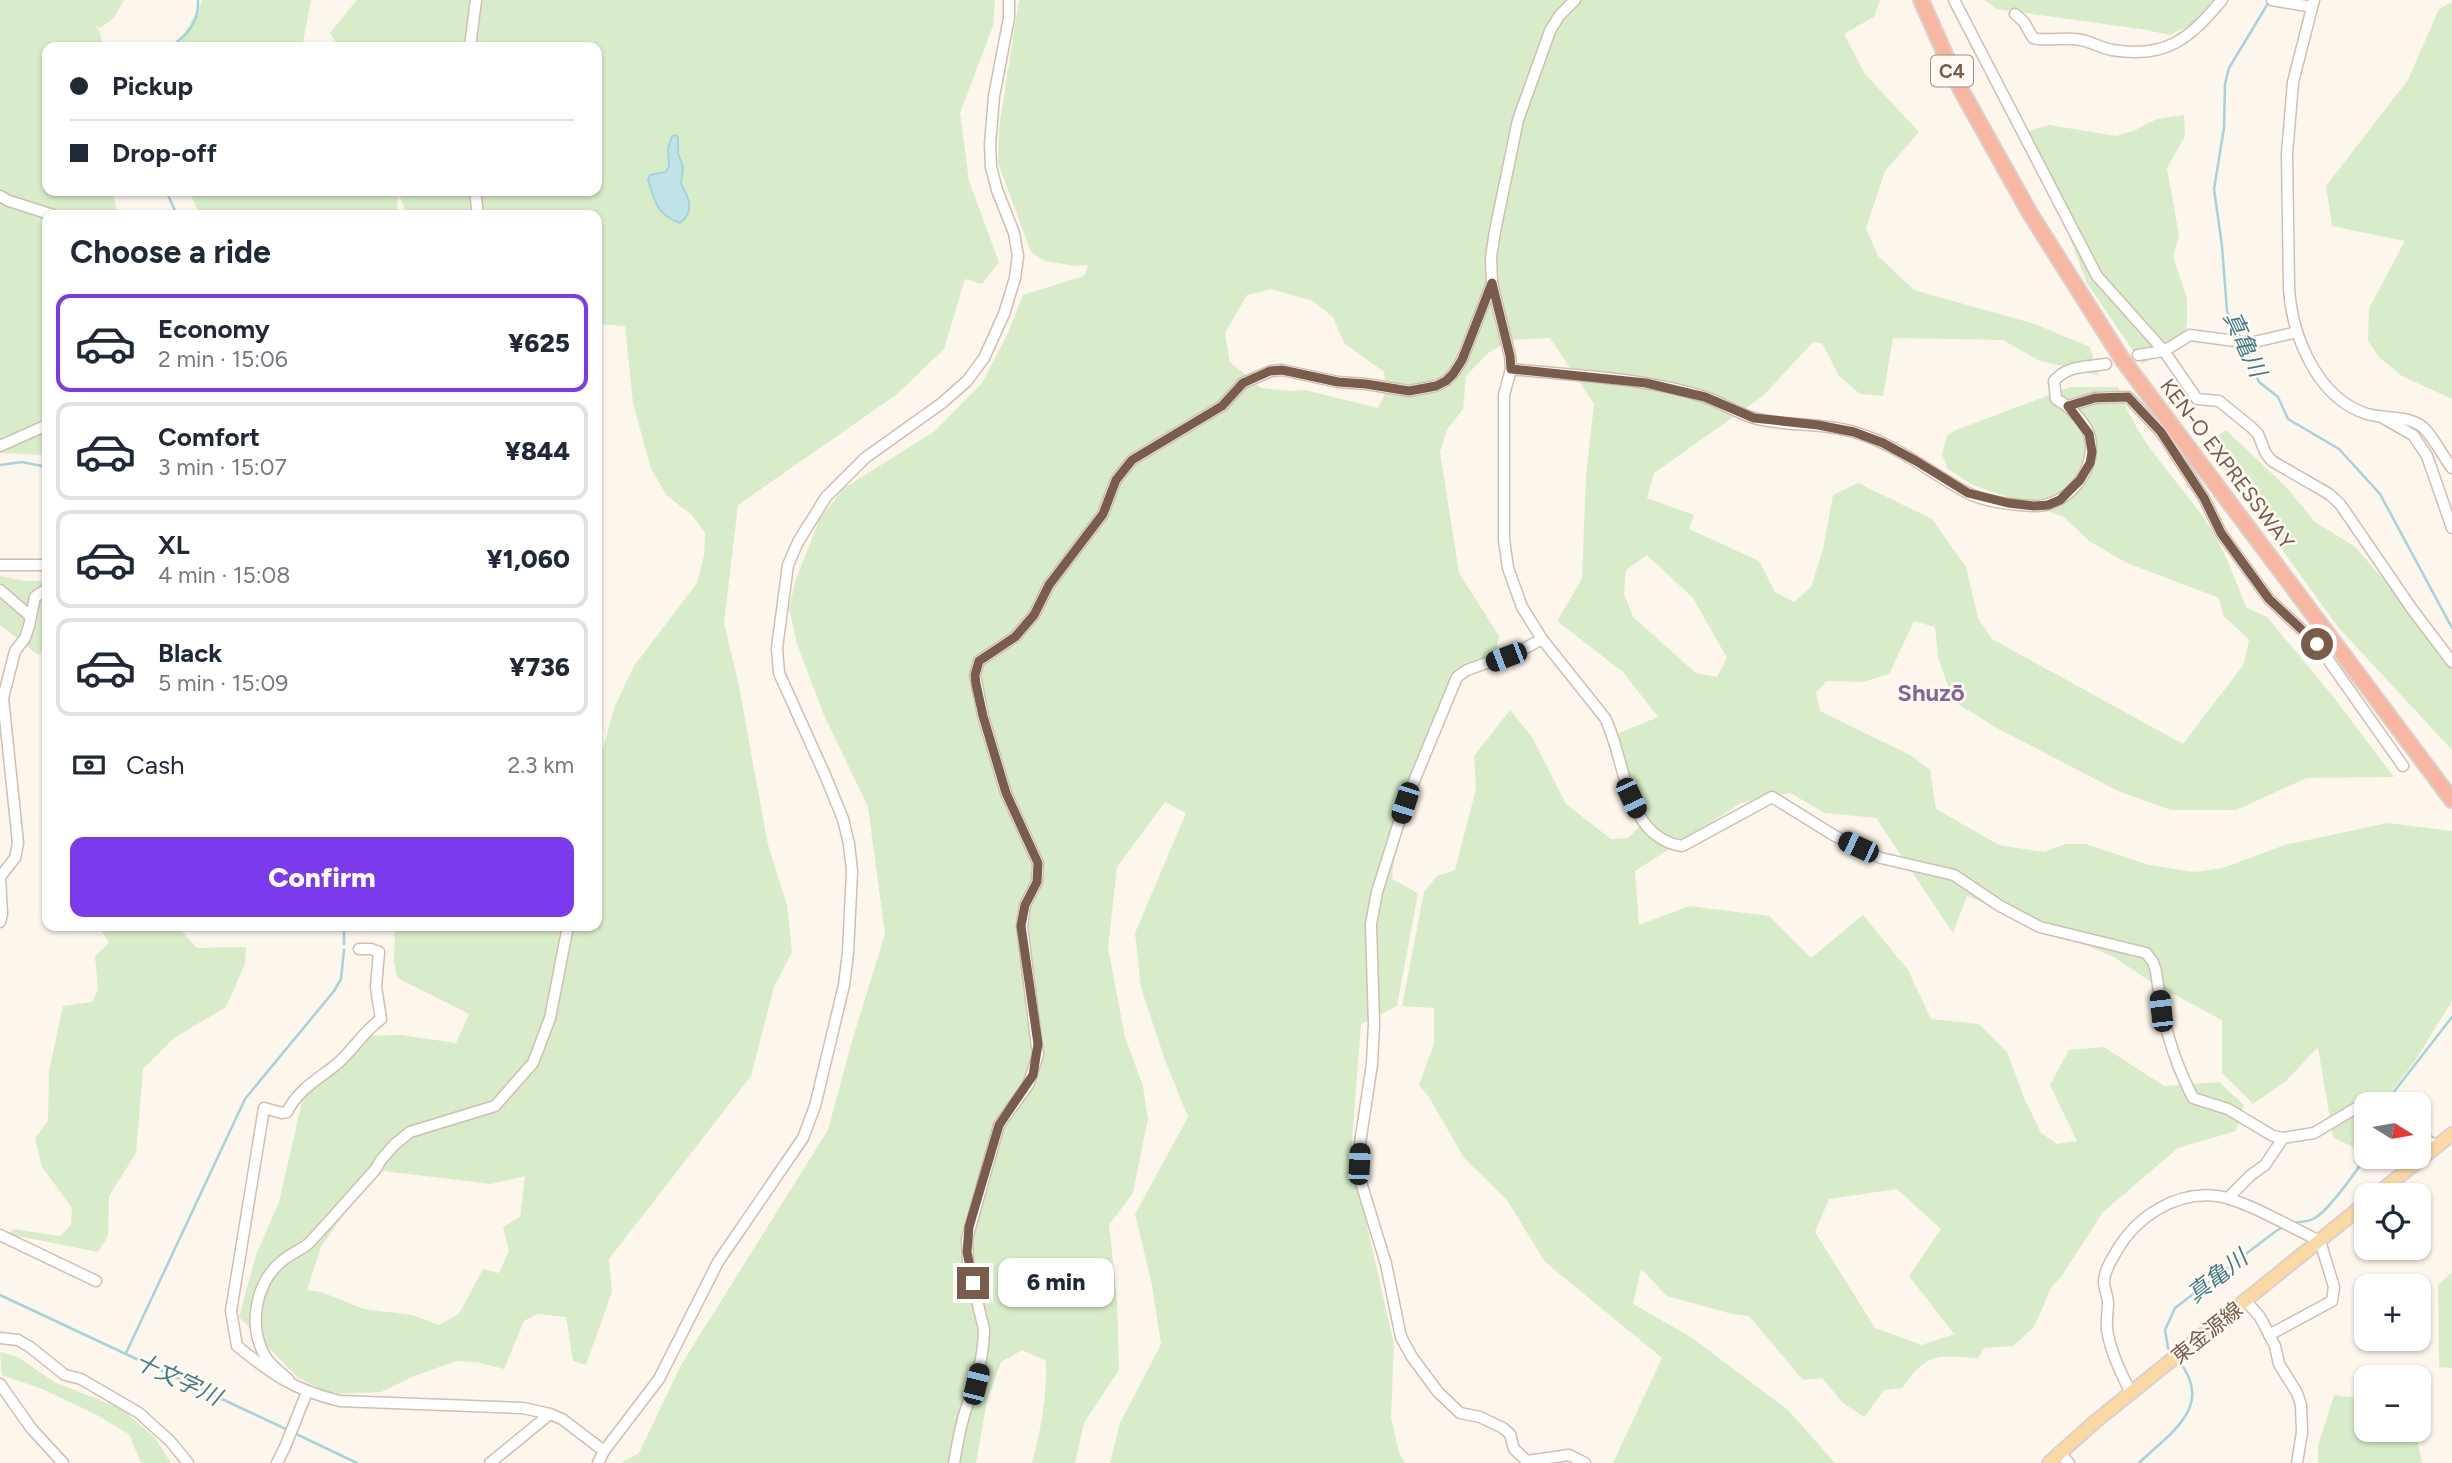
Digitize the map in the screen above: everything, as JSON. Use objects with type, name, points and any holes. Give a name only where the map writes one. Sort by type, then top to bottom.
[{"type":"highway","name":"KEN-O EXPRESSWAY","points":[[1922,0],[1961,90],[2056,256],[2122,359],[2452,800]]},
{"type":"highway","name":"KEN-O EXPRESSWAY","points":[[1931,0],[1948,47],[1989,139]]},
{"type":"main road","points":[[2391,1183],[2452,1134]]},
{"type":"main road","name":"東金源線","points":[[2049,1463],[2059,1452],[2354,1213]]},
{"type":"street","points":[[471,42],[476,0]]},
{"type":"street","points":[[598,1463],[604,1451],[659,1379],[718,1262],[803,1138],[815,1106],[844,985],[852,871],[843,819],[779,673],[777,648],[788,565],[798,542],[826,497],[865,458],[942,403],[967,381],[984,358],[1000,323],[1015,278],[1018,256],[1014,233],[991,167],[990,145],[995,96],[1009,18],[1009,0]]},
{"type":"street","points":[[1575,0],[1559,16],[1550,31],[1518,120],[1491,257],[1492,283],[1511,369],[1504,395],[1504,540],[1514,589],[1522,607],[1542,639],[1605,718],[1631,798],[1640,817],[1657,837],[1668,844],[1682,846],[1772,797],[1835,836],[1881,858],[1954,875],[2000,906],[2040,927],[2146,953],[2156,971],[2164,1029],[2177,1066],[2193,1098],[2228,1109],[2273,1136],[2283,1138],[2314,1133],[2354,1109]]},
{"type":"street","points":[[1954,0],[2096,276],[2164,351],[2197,399],[2219,401],[2258,434],[2266,454],[2272,461],[2329,494],[2340,504],[2452,662]]},
{"type":"street","points":[[2015,14],[2024,22],[2033,38],[2047,41],[2079,39],[2111,50],[2143,53],[2165,48],[2192,33],[2222,0]]},
{"type":"street","points":[[2273,0],[2313,3],[2293,82],[2287,154],[2290,308],[2297,332],[2308,359],[2336,395],[2364,413],[2420,425],[2452,468]]},
{"type":"street","points":[[0,196],[42,212]]},
{"type":"street","points":[[954,1463],[966,1410],[976,1384],[984,1342],[984,1329],[967,1252],[969,1227],[999,1125],[1028,1085],[1038,1055],[1021,926],[1025,905],[1037,882],[1038,863],[1006,793],[983,716],[975,675],[979,661],[1015,637],[1034,615],[1049,585],[1103,514],[1116,480],[1132,460],[1222,406],[1243,383],[1270,371],[1282,370],[1338,382],[1409,391],[1446,381],[1462,360],[1492,283]]},
{"type":"street","points":[[2138,355],[2164,351],[2190,335],[2250,343],[2297,332]]},
{"type":"street","points":[[1511,369],[1646,383],[1705,397],[1754,418],[1854,432],[1883,443],[1968,493],[2034,506],[2048,505],[2060,500],[2080,480],[2090,463],[2092,452],[2089,434],[2068,406],[2056,399],[2054,381],[2062,372],[2070,369],[2106,365]]},
{"type":"street","points":[[2068,406],[2095,398],[2128,397],[2161,432],[2204,498],[2221,533],[2269,599],[2317,644],[2403,766]]},
{"type":"street","points":[[2383,418],[2413,435],[2427,456],[2452,528]]},
{"type":"street","points":[[0,446],[42,427]]},
{"type":"street","points":[[0,565],[42,565]]},
{"type":"street","points":[[0,590],[30,616]]},
{"type":"street","points":[[0,922],[0,877],[15,858],[18,843],[1,699],[15,651],[25,638],[35,597],[42,592]]},
{"type":"street","points":[[1542,639],[1520,651],[1467,670],[1457,677],[1405,803],[1377,892],[1371,924],[1374,1024],[1372,1064],[1360,1143],[1360,1179],[1386,1264],[1401,1337],[1438,1392],[1460,1413],[1480,1417],[1503,1428],[1510,1434],[1514,1448],[1527,1461],[1569,1455],[1585,1463]]},
{"type":"street","points":[[293,1384],[267,1359],[257,1331],[258,1298],[272,1272],[282,1260],[301,1250],[315,1236],[394,1145],[411,1132],[495,1106],[533,1063],[550,1018],[567,931]]},
{"type":"street","points":[[359,949],[379,952],[376,987],[381,1019],[365,1031],[338,1063],[294,1099],[287,1112],[264,1108],[231,1311],[237,1346],[277,1378],[307,1392],[340,1401],[523,1408],[562,1419],[604,1451]]},
{"type":"street","points":[[2228,1198],[2265,1165],[2283,1138]]},
{"type":"street","points":[[2431,1143],[2437,1146]]},
{"type":"street","points":[[2131,1394],[2110,1346],[2107,1330],[2108,1301],[2104,1282],[2107,1269],[2124,1239],[2148,1215],[2182,1199],[2202,1196],[2228,1198],[2320,1241],[2334,1287],[2332,1301],[2269,1335]]},
{"type":"street","points":[[0,1235],[96,1281]]},
{"type":"street","points":[[2246,1301],[2260,1317],[2275,1346],[2279,1364],[2297,1393],[2301,1405],[2302,1432],[2297,1463]]},
{"type":"street","points":[[0,1338],[18,1339],[65,1375],[81,1379],[139,1413],[170,1441],[188,1463]]},
{"type":"street","points":[[0,1384],[31,1428],[64,1463]]},
{"type":"street","points":[[277,1463],[307,1392]]},
{"type":"street","points":[[490,1463],[550,1414]]},
{"type":"street","points":[[2059,1452],[2070,1463]]},
{"type":"green space","points":[[0,0],[124,0],[113,19],[100,28],[96,25],[102,42],[42,42],[42,196],[114,196],[117,210],[42,210],[42,455],[0,453]]},
{"type":"green space","points":[[203,0],[311,0],[303,42],[180,42]]},
{"type":"green space","points":[[357,0],[995,0],[993,26],[960,113],[969,181],[999,262],[982,284],[965,279],[944,349],[896,395],[738,505],[724,623],[738,681],[768,845],[787,905],[792,952],[774,987],[751,1076],[609,1259],[612,1292],[586,1365],[573,1361],[566,1317],[537,1314],[524,1321],[504,1369],[477,1362],[456,1361],[381,1392],[330,1394],[297,1377],[239,1317],[256,1255],[279,1202],[304,1093],[363,1036],[401,1035],[456,1043],[469,1014],[397,978],[394,961],[395,931],[602,931],[602,750],[615,706],[634,666],[697,583],[704,556],[705,533],[692,515],[667,496],[651,469],[633,403],[625,326],[602,324],[602,210],[405,210],[400,196],[602,196],[602,42],[336,42],[330,33]],"holes":[[[375,1170],[491,1184],[525,1176],[520,1217],[503,1227],[509,1251],[499,1273],[483,1269],[459,1314],[439,1325],[412,1315],[364,1309],[321,1292],[307,1290],[321,1247]]]},
{"type":"green space","points":[[1019,0],[1880,0],[1874,17],[1844,34],[1865,74],[1919,132],[1885,171],[1866,228],[1878,256],[1914,290],[2035,324],[2090,347],[2099,376],[2038,360],[2003,340],[1893,338],[1883,396],[1860,394],[1839,376],[1822,343],[1813,342],[1763,396],[1654,473],[1647,498],[1694,515],[1689,529],[1759,561],[1775,592],[1794,602],[1811,587],[1823,549],[1833,495],[1858,483],[1932,519],[1966,567],[1978,618],[1992,639],[2183,744],[2244,664],[2249,640],[2223,615],[2219,598],[2127,563],[2089,541],[2064,517],[1973,485],[1948,469],[1942,454],[1947,436],[1956,430],[2071,387],[2118,387],[2137,429],[2214,534],[2247,608],[2267,617],[2331,694],[2394,777],[2307,778],[2236,810],[2171,810],[2118,791],[1997,728],[1953,701],[1938,657],[1935,627],[1914,621],[1889,674],[1863,682],[1826,681],[1816,693],[1820,711],[1912,756],[1930,770],[1936,809],[1999,845],[2044,852],[2066,844],[2085,844],[2149,865],[2195,872],[2223,868],[2285,845],[2387,823],[2452,831],[2452,1001],[2415,1061],[2391,1092],[2354,1092],[2354,1148],[2333,1137],[2318,1047],[2286,1081],[2253,1104],[2222,1073],[2222,1020],[2151,982],[2114,957],[1967,896],[1953,933],[1876,818],[1825,813],[1790,793],[1741,803],[1635,871],[1639,925],[1689,906],[1769,916],[1811,958],[1863,915],[1908,970],[1931,1019],[1979,1024],[2007,1052],[2041,1133],[2057,1144],[2077,1141],[2050,1085],[2069,1050],[2104,1047],[2164,1086],[2219,1082],[2244,1105],[2236,1131],[2178,1148],[2103,1212],[2061,1277],[2052,1286],[2034,1327],[2013,1346],[1984,1348],[1978,1358],[1934,1358],[1919,1367],[1902,1388],[1884,1390],[1864,1417],[1843,1403],[1822,1378],[1803,1380],[1749,1316],[1667,1296],[1641,1269],[1633,1304],[1691,1337],[1788,1410],[1835,1463],[1613,1463],[1662,1358],[1545,1262],[1507,1200],[1464,1158],[1429,1097],[1419,1085],[1434,1044],[1434,1008],[1402,1006],[1424,892],[1437,876],[1455,870],[1476,789],[1474,756],[1510,710],[1532,737],[1566,804],[1611,839],[1628,838],[1638,828],[1636,789],[1612,736],[1658,717],[1623,672],[1557,621],[1582,579],[1586,476],[1594,404],[1550,338],[1511,340],[1488,353],[1466,376],[1463,409],[1447,430],[1440,452],[1459,573],[1499,636],[1495,658],[1457,681],[1430,726],[1397,833],[1392,879],[1418,893],[1397,1006],[1361,1024],[1351,1154],[1394,1345],[1391,1417],[1399,1453],[1405,1463],[1110,1463],[1120,1423],[1161,1344],[1152,1285],[1135,1214],[1188,1117],[1141,988],[1135,933],[1186,813],[1165,802],[1117,867],[1108,948],[1125,1037],[1143,1086],[1148,1119],[1133,1193],[1109,1225],[1117,1299],[1119,1370],[1084,1423],[1075,1463],[1032,1463],[1043,1413],[1046,1361],[1022,1350],[1001,1362],[987,1401],[976,1463],[621,1463],[639,1453],[681,1365],[828,1130],[885,934],[868,807],[824,715],[797,644],[789,608],[796,579],[820,518],[844,488],[935,431],[982,383],[1007,335],[1023,295],[1084,276],[1088,265],[1074,266],[1045,261],[1031,252],[998,163],[999,128]],"holes":[[[1271,289],[1313,301],[1333,317],[1344,343],[1384,372],[1387,390],[1378,408],[1305,390],[1261,388],[1230,362],[1225,333],[1247,295]],[[1647,555],[1693,598],[1727,658],[1717,677],[1696,673],[1633,617],[1624,594],[1626,570]],[[1897,1189],[1941,1229],[1909,1276],[1954,1334],[1922,1345],[1875,1328],[1815,1232],[1829,1199]]]},
{"type":"green space","points":[[1985,0],[2222,0],[2204,18],[2170,35],[1996,9]]},
{"type":"green space","points":[[2452,2],[2452,399],[2402,376],[2379,357],[2368,341],[2369,308],[2405,241],[2332,226],[2326,186],[2408,80],[2439,9]]},
{"type":"green space","points":[[2184,115],[2185,136],[2167,168],[2179,236],[2173,256],[2187,298],[2185,335],[2169,351],[2142,364],[2087,283],[2029,131],[2049,125],[2116,136],[2157,119]]},
{"type":"green space","points":[[191,196],[398,196],[397,210],[198,210]]},
{"type":"green space","points":[[2226,430],[2287,488],[2315,522],[2354,546],[2421,621],[2452,664],[2452,750],[2338,627],[2206,444]]},
{"type":"green space","points":[[0,576],[42,581],[42,652],[38,655],[0,625]]},
{"type":"green space","points":[[102,931],[182,931],[197,948],[246,947],[245,964],[226,1007],[174,1038],[143,1069],[136,1153],[109,1196],[108,1236],[98,1252],[8,1234],[14,1229],[60,1236],[71,1225],[72,1208],[42,1167],[35,1138],[48,1121],[49,1071],[63,1006],[92,1002],[98,989],[95,956],[109,943]]},
{"type":"green space","points":[[2452,1272],[2452,1368],[2439,1367],[2438,1285]]},
{"type":"green space","points":[[0,1352],[18,1357],[54,1382],[122,1409],[155,1438],[171,1463],[141,1463],[129,1434],[95,1414],[42,1389],[2,1375]]},
{"type":"green space","points":[[2334,1395],[2354,1398],[2354,1442],[2418,1442],[2422,1463],[2318,1463],[2318,1446]]},
{"type":"water","points":[[676,135],[683,167],[681,184],[689,204],[688,214],[680,223],[661,211],[654,200],[648,179],[650,175],[665,172],[669,167],[668,148],[672,136]]},
{"type":"waterway","points":[[177,42],[194,22],[198,0]]},
{"type":"waterway","name":"真亀川","points":[[2240,337],[2227,311],[2214,189],[2224,128],[2225,84],[2229,68],[2270,0]]},
{"type":"waterway","points":[[168,196],[175,210]]},
{"type":"waterway","name":"真亀川","points":[[2245,346],[2259,382],[2278,397],[2288,419],[2339,449],[2380,494],[2452,628]]},
{"type":"waterway","points":[[0,465],[22,462],[42,466]]},
{"type":"waterway","points":[[344,931],[344,944]]},
{"type":"waterway","points":[[126,1353],[245,1099],[334,991],[341,979],[344,950]]},
{"type":"waterway","name":"真亀川","points":[[2394,1092],[2452,1017]]},
{"type":"waterway","name":"真亀川","points":[[2292,1223],[2311,1220],[2319,1215],[2357,1169]]},
{"type":"waterway","name":"真亀川","points":[[2174,1355],[2168,1348],[2165,1330],[2175,1308],[2286,1226]]},
{"type":"waterway","name":"十文字川","points":[[0,1295],[288,1430]]},
{"type":"waterway","name":"真亀川","points":[[2139,1463],[2175,1429],[2191,1405],[2189,1376],[2178,1360]]},
{"type":"waterway","name":"十文字川","points":[[294,1433],[357,1463]]},
{"type":"district","name":"Shuzō","points":[[1931,693]]},
{"type":"route","points":[[973,1283],[967,1252],[969,1227],[999,1125],[1028,1085],[1038,1055],[1021,926],[1025,905],[1037,882],[1038,863],[1006,793],[983,716],[976,684],[976,666],[984,655],[1015,637],[1034,615],[1049,585],[1103,514],[1122,470],[1132,460],[1222,406],[1243,383],[1262,373],[1282,370],[1338,382],[1409,391],[1436,386],[1453,374],[1462,360],[1492,283],[1511,369],[1646,383],[1705,397],[1754,418],[1854,432],[1883,443],[1968,493],[2034,506],[2048,505],[2060,500],[2080,480],[2090,463],[2092,452],[2089,434],[2068,406],[2095,398],[2128,397],[2161,432],[2204,498],[2221,533],[2269,599],[2317,644]]}]
